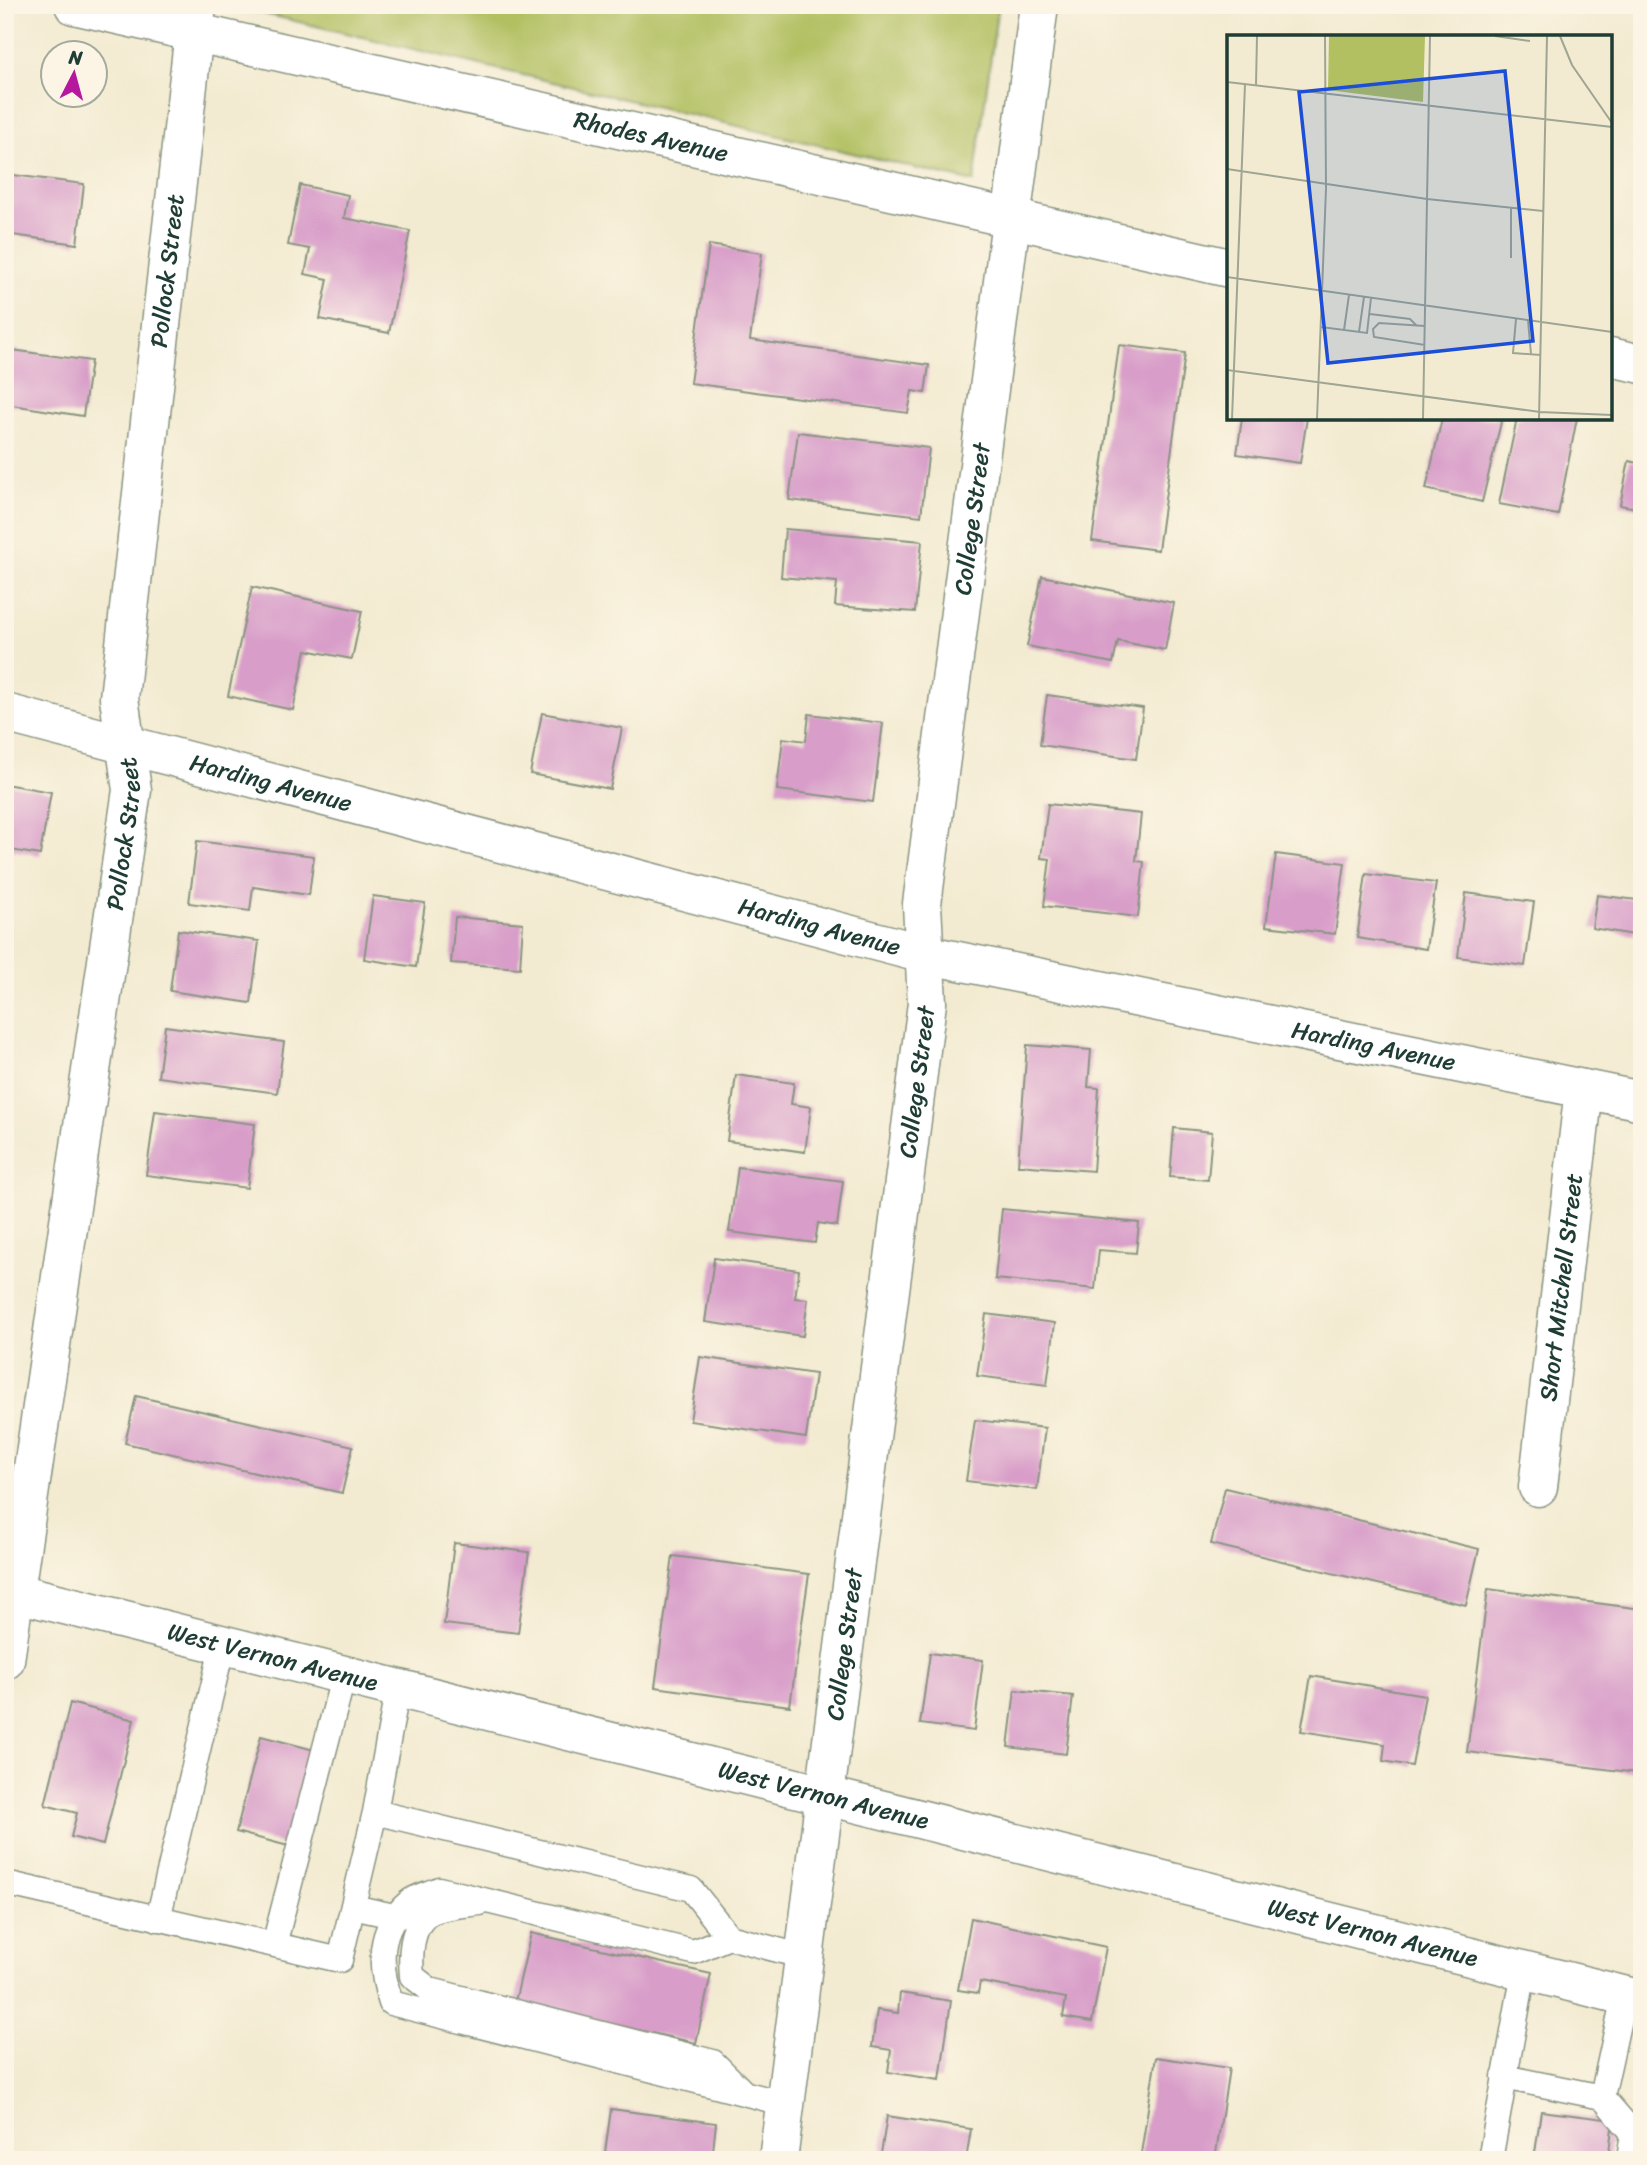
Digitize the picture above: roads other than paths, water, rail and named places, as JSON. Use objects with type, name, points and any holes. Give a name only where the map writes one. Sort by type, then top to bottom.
[{"type":"street","name":"Rhodes Avenue","points":[[74,5],[195,20],[1012,220],[1227,268]]},
{"type":"street","name":"College Street","points":[[778,2160],[927,1003],[922,904],[1039,5]]},
{"type":"street","name":"Pollock Street","points":[[5,1660],[10,1591],[132,790],[119,698],[195,20]]},
{"type":"street","points":[[1612,357],[1642,364]]},
{"type":"street","name":"Harding Avenue","points":[[5,713],[924,954],[1642,1101]]},
{"type":"street","name":"Short Mitchell Street","points":[[1538,1487],[1584,1089]]},
{"type":"street","name":"West Vernon Avenue","points":[[10,1591],[1633,1998]]},
{"type":"lane","points":[[158,1919],[223,1644]]},
{"type":"lane","points":[[274,1945],[344,1674]]},
{"type":"lane","points":[[5,1883],[340,1961],[374,1812],[398,1687]]},
{"type":"lane","points":[[374,1812],[691,1889],[729,1937],[804,1957]]},
{"type":"lane","points":[[729,1937],[693,1952],[439,1889],[410,1902],[385,1933],[381,1973],[391,2003],[786,2104]]},
{"type":"lane","points":[[491,1900],[431,1913],[419,1926],[409,1951],[412,1976],[430,1990],[713,2062],[745,2093]]},
{"type":"lane","points":[[353,1907],[398,1917]]},
{"type":"lane","points":[[1490,2160],[1524,1972]]},
{"type":"lane","points":[[1602,2097],[1633,1998]]},
{"type":"lane","points":[[1504,2077],[1602,2097],[1633,2133],[1629,2160]]},
{"type":"lane","points":[[1612,2160],[1616,2132],[1625,2122]]}]
